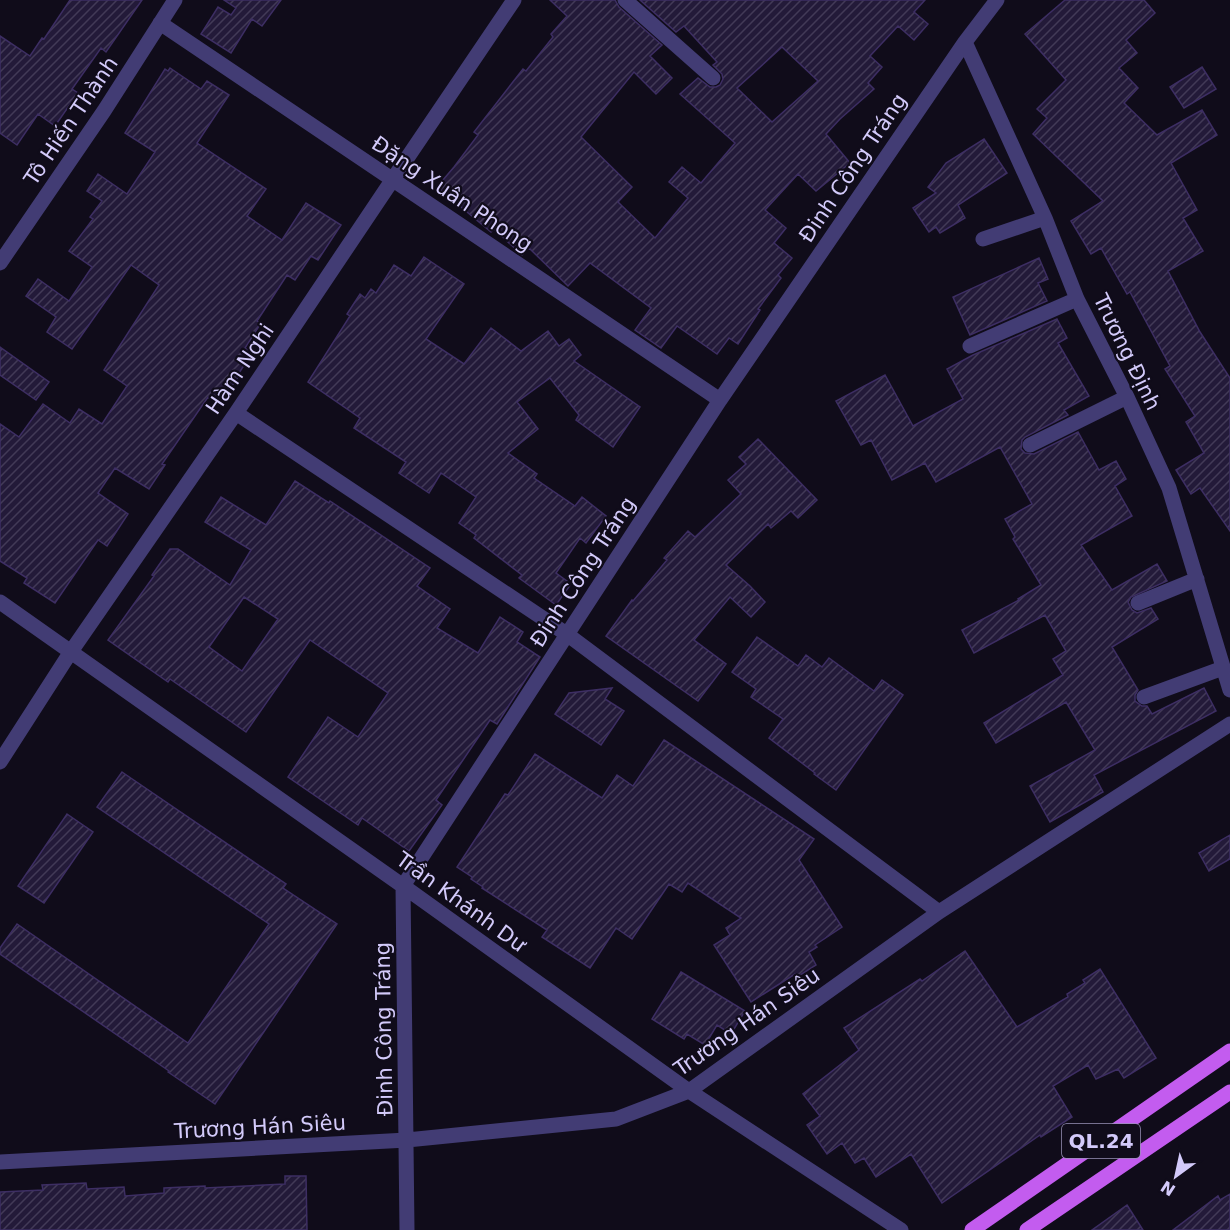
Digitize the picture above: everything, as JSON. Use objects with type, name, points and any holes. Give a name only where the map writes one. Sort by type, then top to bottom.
[{"type":"main road","name":"QL.24","points":[[972,1230],[1230,1052]]},
{"type":"main road","name":"QL.24","points":[[1027,1230],[1230,1092]]},
{"type":"street","name":"Tô Hiến Thành","points":[[0,263],[104,111],[175,0]]},
{"type":"street","name":"Hàm Nghi","points":[[0,762],[70,653],[236,413],[514,0]]},
{"type":"street","points":[[625,0],[713,78]]},
{"type":"street","name":"Đinh Công Tráng","points":[[407,1230],[403,886],[720,400],[965,42],[997,0]]},
{"type":"street","name":"Đặng Xuân Phong","points":[[160,23],[720,400]]},
{"type":"street","name":"Trương Định","points":[[965,42],[1045,218],[1077,299],[1127,397],[1169,488],[1230,690]]},
{"type":"street","points":[[983,239],[1045,218]]},
{"type":"street","points":[[970,346],[1077,299]]},
{"type":"street","points":[[1030,445],[1127,397]]},
{"type":"street","points":[[236,413],[567,635],[939,912]]},
{"type":"street","points":[[1138,603],[1197,579]]},
{"type":"street","name":"Trần Khánh Dư","points":[[0,603],[403,886],[689,1092],[901,1230]]},
{"type":"street","points":[[1144,697],[1223,668]]},
{"type":"street","name":"Trương Hán Siêu","points":[[0,1162],[407,1140],[616,1119],[689,1092],[939,912],[1230,724]]},
{"type":"building","points":[[70,0],[142,0],[106,52],[101,48],[72,89],[78,93],[55,126],[38,114],[17,145],[0,133],[0,36],[30,56]]},
{"type":"building","points":[[224,0],[281,0],[262,26],[252,19],[231,53],[201,34],[218,7],[231,15],[236,8]]},
{"type":"building","points":[[550,0],[615,0],[619,7],[662,45],[650,56],[672,78],[656,94],[634,72],[581,137],[632,187],[618,202],[655,238],[688,198],[669,182],[682,167],[701,183],[735,143],[680,94],[698,78],[710,87],[720,85],[723,79],[722,74],[713,65],[717,62],[684,26],[676,32],[640,0],[925,0],[914,12],[928,24],[914,40],[898,26],[870,56],[882,67],[868,83],[874,89],[826,134],[850,163],[816,191],[798,174],[765,210],[786,228],[774,243],[792,258],[778,275],[781,278],[758,309],[760,310],[738,344],[729,338],[717,354],[677,326],[661,348],[635,330],[651,308],[590,263],[568,286],[529,248],[522,255],[494,229],[491,232],[437,187],[478,135],[474,132],[523,69],[526,71],[553,37],[551,34],[567,16]],"holes":[[[782,47],[818,81],[772,122],[737,88]]]},
{"type":"building","points":[[1065,0],[1144,0],[1155,13],[1126,40],[1137,53],[1119,68],[1138,88],[1124,103],[1157,135],[1202,110],[1217,135],[1171,163],[1197,210],[1183,218],[1203,251],[1168,271],[1200,332],[1230,378],[1230,531],[1200,488],[1191,494],[1176,470],[1204,453],[1186,422],[1195,416],[1165,369],[1170,366],[1130,292],[1127,294],[1101,248],[1091,254],[1071,221],[1103,201],[1033,134],[1047,118],[1037,109],[1066,80],[1025,34]]},
{"type":"building","points":[[1202,67],[1216,89],[1184,108],[1170,87]]},
{"type":"building","points":[[170,68],[201,89],[207,81],[229,95],[197,143],[266,189],[247,216],[282,240],[306,203],[341,225],[318,260],[311,256],[295,280],[287,275],[257,321],[261,323],[245,348],[252,353],[240,374],[219,405],[208,397],[162,464],[165,465],[149,489],[115,468],[98,493],[128,514],[107,546],[98,540],[55,603],[24,583],[27,578],[0,561],[0,424],[19,437],[43,404],[70,423],[79,409],[102,424],[127,386],[104,370],[159,285],[131,265],[72,349],[47,332],[56,317],[26,296],[38,279],[69,301],[92,267],[69,251],[93,219],[90,217],[102,201],[87,191],[98,174],[127,194],[155,152],[125,133],[165,69],[168,71]]},
{"type":"building","points":[[984,139],[1007,173],[958,205],[965,218],[940,233],[936,227],[929,232],[913,208],[936,193],[928,187],[946,163]]},
{"type":"building","points":[[424,257],[464,284],[426,339],[464,364],[491,328],[521,351],[548,331],[559,346],[569,339],[581,355],[574,361],[640,407],[613,447],[576,420],[579,415],[550,378],[517,402],[538,429],[508,453],[537,474],[534,478],[575,506],[582,497],[606,516],[586,543],[580,538],[556,573],[571,584],[556,605],[519,578],[522,575],[474,538],[476,535],[459,523],[476,497],[441,473],[429,493],[399,473],[406,462],[354,428],[360,418],[308,382],[350,316],[347,314],[360,294],[365,298],[371,289],[376,293],[394,265],[411,276]]},
{"type":"building","points":[[1039,258],[1048,279],[1038,283],[1047,301],[970,335],[953,297]]},
{"type":"building","points":[[1057,319],[1067,338],[1058,343],[1089,396],[1064,410],[1068,415],[1025,437],[1022,440],[1021,449],[1025,453],[1034,454],[1078,432],[1099,470],[1116,461],[1126,479],[1115,486],[1132,516],[1081,545],[1112,590],[1157,564],[1167,581],[1131,597],[1128,602],[1132,610],[1137,613],[1151,608],[1158,619],[1112,647],[1138,690],[1135,701],[1142,706],[1147,706],[1152,714],[1204,688],[1216,711],[1094,775],[1103,792],[1050,822],[1030,786],[1095,750],[1066,702],[996,743],[984,723],[1063,675],[1053,659],[1066,651],[1045,615],[974,653],[962,630],[1019,600],[1041,585],[1013,539],[1015,537],[1005,519],[1032,504],[1000,447],[936,482],[925,463],[892,480],[871,440],[861,445],[836,401],[885,375],[913,426],[963,399],[947,369],[973,355]]},
{"type":"building","points":[[0,347],[49,382],[36,400],[0,375]]},
{"type":"building","points":[[758,439],[817,500],[798,518],[791,511],[771,528],[768,524],[726,565],[765,602],[751,617],[730,597],[694,640],[726,664],[698,701],[606,636],[632,600],[667,560],[664,558],[688,531],[695,537],[741,494],[728,480],[746,464],[739,457]]},
{"type":"building","points":[[295,481],[329,503],[330,501],[430,568],[417,586],[450,609],[437,628],[478,653],[500,617],[523,632],[517,642],[540,657],[497,724],[490,720],[436,800],[442,805],[409,851],[362,818],[358,825],[288,777],[328,717],[358,737],[388,693],[310,640],[246,732],[170,679],[168,682],[108,640],[154,576],[152,575],[170,549],[178,549],[230,585],[251,550],[205,522],[221,497],[266,525]],"holes":[[[244,597],[278,619],[242,671],[209,647]]]},
{"type":"building","points":[[757,637],[798,666],[806,655],[822,667],[829,658],[874,691],[882,680],[903,695],[836,790],[769,738],[783,719],[751,697],[756,689],[732,672]]},
{"type":"building","points":[[612,688],[605,699],[624,711],[601,745],[555,714],[569,693]]},
{"type":"building","points":[[664,740],[814,839],[799,860],[842,927],[815,945],[817,947],[809,952],[816,965],[797,977],[795,974],[751,1002],[714,945],[730,935],[726,928],[741,918],[688,883],[682,892],[669,884],[632,939],[616,928],[590,968],[542,937],[547,930],[482,888],[471,879],[472,877],[457,867],[505,794],[508,795],[535,754],[602,798],[617,775],[633,786]]},
{"type":"building","points":[[122,772],[286,884],[283,888],[337,924],[215,1104],[0,954],[0,948],[17,924],[188,1043],[269,924],[97,807]]},
{"type":"building","points":[[67,814],[93,832],[44,903],[18,886]]},
{"type":"building","points":[[1230,835],[1230,859],[1209,871],[1199,853]]},
{"type":"building","points":[[965,951],[1017,1027],[1068,997],[1067,994],[1085,983],[1083,980],[1100,969],[1156,1058],[1124,1078],[1118,1069],[1096,1079],[1088,1065],[1053,1086],[1072,1117],[1041,1137],[1040,1135],[942,1203],[911,1154],[876,1177],[864,1158],[855,1163],[842,1143],[827,1154],[807,1125],[820,1116],[803,1094],[859,1050],[844,1028],[920,979],[922,981]]},
{"type":"building","points":[[681,972],[745,1011],[731,1034],[717,1025],[705,1045],[687,1034],[684,1039],[652,1019]]},
{"type":"building","points":[[285,1176],[306,1176],[307,1230],[0,1230],[0,1192],[43,1190],[42,1185],[86,1183],[87,1189],[124,1187],[125,1196],[164,1193],[164,1188],[285,1184]]},
{"type":"building","points":[[1230,1194],[1230,1230],[1173,1230],[1218,1196],[1220,1200]]},
{"type":"building","points":[[1127,1205],[1143,1230],[1092,1230]]}]
